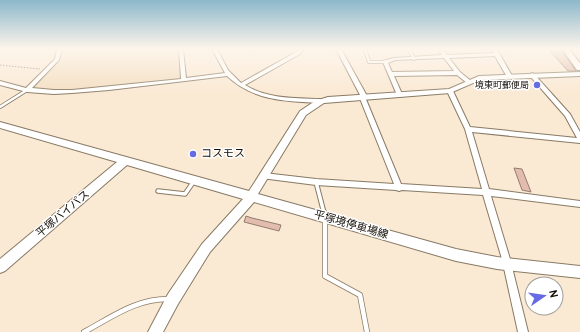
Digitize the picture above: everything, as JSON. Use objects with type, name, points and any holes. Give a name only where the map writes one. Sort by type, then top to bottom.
[{"type":"street","points":[[27,90],[52,64]]},
{"type":"street","points":[[182,64],[184,80]]},
{"type":"street","points":[[222,64],[228,74],[241,85],[256,94],[268,97],[320,101],[363,96],[450,92],[462,88],[469,82],[479,78],[580,74]]},
{"type":"street","points":[[241,85],[279,64]]},
{"type":"street","points":[[346,64],[363,96],[399,188]]},
{"type":"street","points":[[387,64],[399,94]]},
{"type":"street","points":[[452,64],[469,82]]},
{"type":"street","points":[[502,64],[509,76]]},
{"type":"street","points":[[391,74],[458,72]]},
{"type":"street","points":[[0,83],[27,90],[62,92],[89,91],[228,74]]},
{"type":"street","points":[[532,75],[568,115],[580,139]]},
{"type":"street","points":[[450,92],[468,129],[507,264],[522,332]]},
{"type":"street","points":[[155,332],[173,299],[206,248],[251,197],[303,113],[320,101]]},
{"type":"street","name":"平塚境停車場線","points":[[0,125],[456,255],[507,264],[580,272]]},
{"type":"street","points":[[468,129],[580,139]]},
{"type":"street","name":"平塚バイパス","points":[[0,267],[126,160]]},
{"type":"street","points":[[264,176],[316,182],[399,188],[486,192],[580,204]]},
{"type":"lane","points":[[0,107],[27,90]]},
{"type":"lane","points":[[158,191],[185,194],[194,180]]},
{"type":"lane","points":[[316,182],[324,217],[325,276],[360,295],[367,332]]},
{"type":"lane","points":[[84,332],[134,304],[164,298],[173,299]]},
{"type":"path","points":[[0,65],[46,70]]},
{"type":"shaded area","points":[[53,64],[181,64],[182,74],[179,79],[98,89],[66,91],[32,89],[45,72]]},
{"type":"building","points":[[562,64],[571,64],[576,71],[568,71]]},
{"type":"building","points":[[514,168],[522,169],[531,192],[522,190]]},
{"type":"building","points":[[246,216],[281,225],[279,231],[244,222]]},
{"type":"place","name":"境東町郵便局","points":[[537,85]]},
{"type":"place","name":"コスモス","points":[[193,154]]}]
